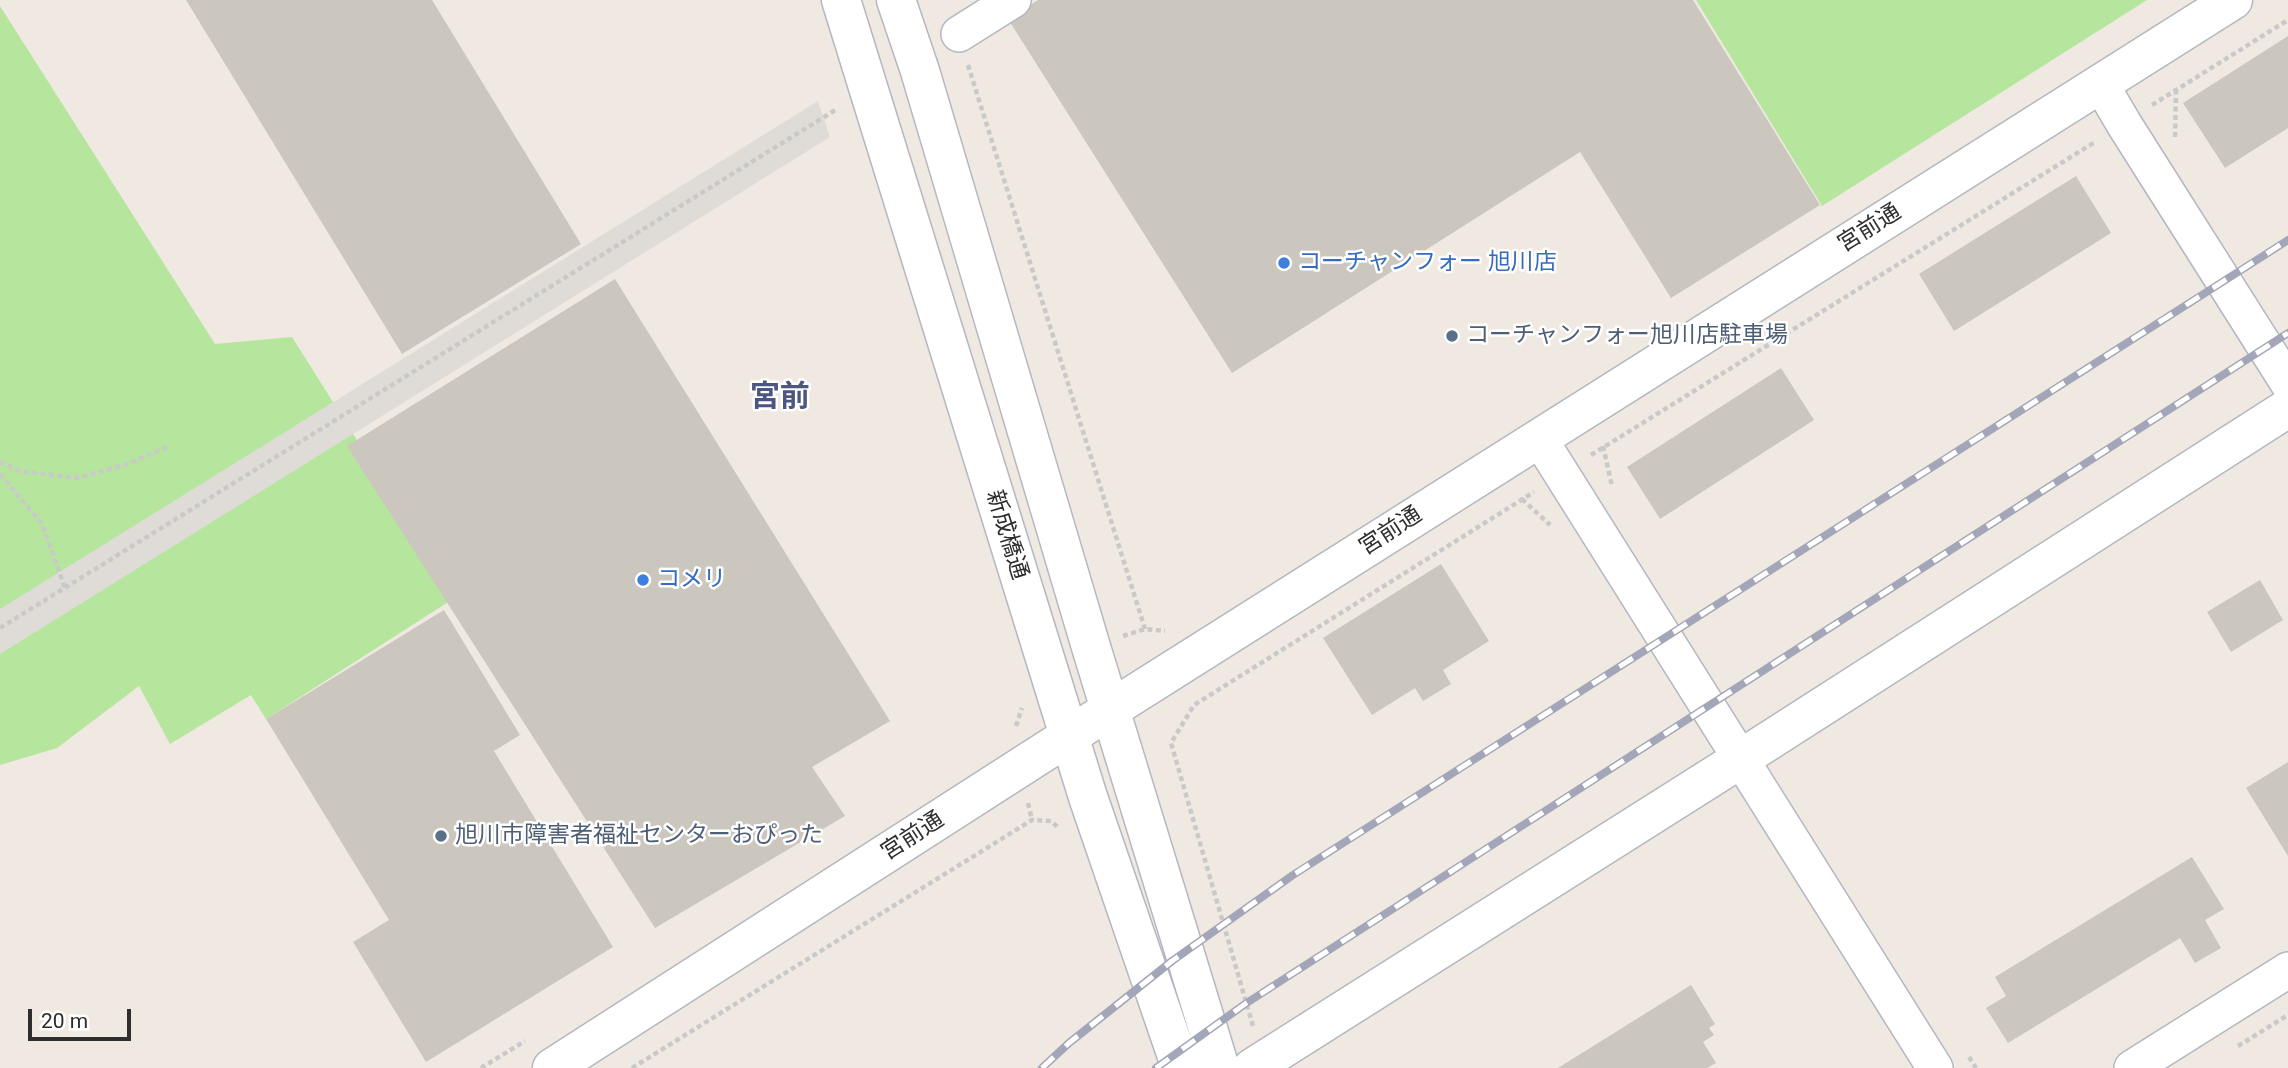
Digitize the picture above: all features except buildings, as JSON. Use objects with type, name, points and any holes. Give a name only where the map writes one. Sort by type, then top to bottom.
[{"type":"street","name":"新成橋通","points":[[841,0],[1088,797],[1181,1068]]},
{"type":"street","points":[[896,0],[920,71],[1220,1068]]},
{"type":"street","points":[[959,34],[1013,0]]},
{"type":"street","name":"宮前通","points":[[552,1068],[1070,735],[2233,0]]},
{"type":"street","points":[[2101,83],[2124,124],[2288,383]]},
{"type":"street","points":[[1257,1064],[1742,758],[2288,408]]},
{"type":"street","points":[[1539,438],[1935,1068]]},
{"type":"street","points":[[2132,1068],[2288,970]]},
{"type":"path","points":[[1257,1064],[1171,743],[1194,705],[1563,475],[1603,446],[2288,20]]},
{"type":"path","points":[[959,34],[1144,629]]},
{"type":"path","points":[[834,98],[841,122]]},
{"type":"path","points":[[0,628],[837,109]]},
{"type":"path","points":[[1603,446],[1613,488]]},
{"type":"path","points":[[0,462],[20,471],[77,478],[128,464],[167,447]]},
{"type":"path","points":[[0,474],[42,524],[65,588]]},
{"type":"path","points":[[1522,499],[1554,528]]},
{"type":"path","points":[[1014,732],[1024,701]]},
{"type":"path","points":[[632,1068],[1032,820],[1051,821],[1060,829]]},
{"type":"path","points":[[2235,1048],[2288,1015]]},
{"type":"path","points":[[481,1068],[528,1039]]},
{"type":"green space","points":[[1696,0],[2147,0],[1822,206]]},
{"type":"green space","points":[[0,6],[215,344],[292,337],[456,597],[266,719],[251,695],[170,744],[139,686],[57,748],[0,765]]},
{"type":"shaded area","points":[[818,101],[830,137],[0,654],[0,609]]},
{"type":"railway","points":[[1042,1068],[1069,1043],[1172,961],[1293,875],[2288,240]]},
{"type":"railway","points":[[1156,1068],[1245,1004],[2288,333]]},
{"type":"place","name":"コーチャンフォー 旭川店","points":[[1284,263]]},
{"type":"place","name":"コーチャンフォー旭川店駐車場","points":[[1452,336]]},
{"type":"place","name":"コメリ","points":[[643,580]]},
{"type":"place","name":"旭川市障害者福祉センターおぴった","points":[[441,836]]},
{"type":"district","name":"宮前","points":[[780,398]]}]
